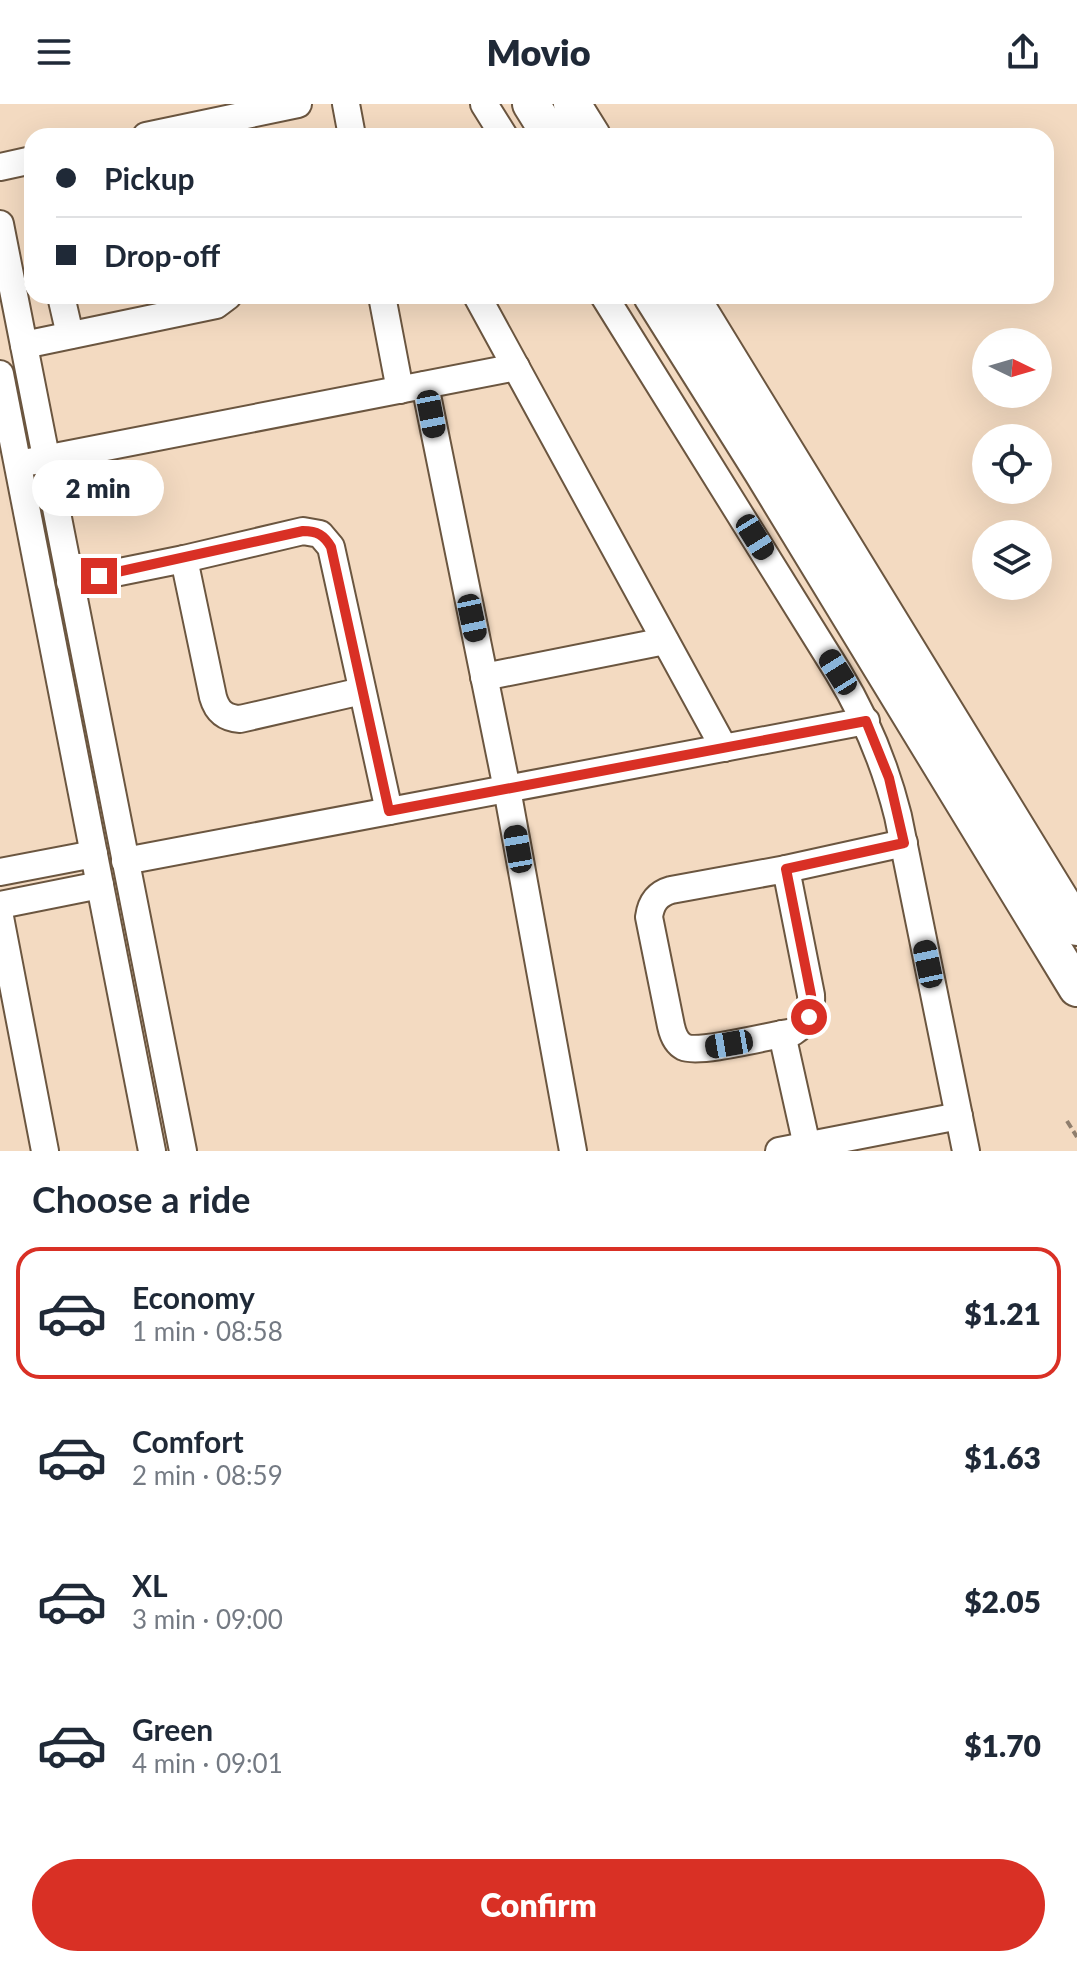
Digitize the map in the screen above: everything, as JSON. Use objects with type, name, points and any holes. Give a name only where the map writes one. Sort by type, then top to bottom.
[{"type":"street","points":[[184,128],[298,104]]},
{"type":"street","points":[[346,104],[350,128]]},
{"type":"street","points":[[484,104],[499,128]]},
{"type":"street","points":[[531,104],[546,128]]},
{"type":"street","points":[[572,104],[587,128]]},
{"type":"street","points":[[0,167],[24,162]]},
{"type":"street","points":[[0,224],[23,290],[24,345],[183,1151]]},
{"type":"street","points":[[63,304],[70,335]]},
{"type":"street","points":[[24,345],[217,304]]},
{"type":"street","points":[[385,304],[412,387],[484,677],[573,1151]]},
{"type":"street","points":[[481,304],[724,748]]},
{"type":"street","points":[[609,304],[830,658],[866,721],[889,778],[966,1151]]},
{"type":"street","points":[[657,304],[1077,988]]},
{"type":"street","points":[[695,304],[1077,927]]},
{"type":"street","points":[[9,466],[516,367]]},
{"type":"street","points":[[0,374],[9,466],[94,854],[152,1151]]},
{"type":"street","points":[[70,582],[303,531],[320,534],[331,547],[389,811]]},
{"type":"street","points":[[184,559],[218,711],[240,719],[362,691]]},
{"type":"street","points":[[484,677],[665,641]]},
{"type":"street","points":[[125,861],[866,721]]},
{"type":"street","points":[[786,869],[812,1007],[802,1026],[793,1032],[694,1050],[678,1042],[671,1026],[649,917],[653,902],[664,892],[904,843]]},
{"type":"street","points":[[0,872],[94,854]]},
{"type":"street","points":[[0,905],[100,885]]},
{"type":"street","points":[[0,917],[45,1151]]},
{"type":"street","points":[[782,1034],[807,1146]]},
{"type":"street","points":[[779,1151],[959,1116]]},
{"type":"path","points":[[1067,1121],[1077,1137]]},
{"type":"route","points":[[99,576],[303,531],[312,531],[327,539],[389,811],[866,721],[889,778],[904,843],[786,869],[811,995],[809,1017]]}]
